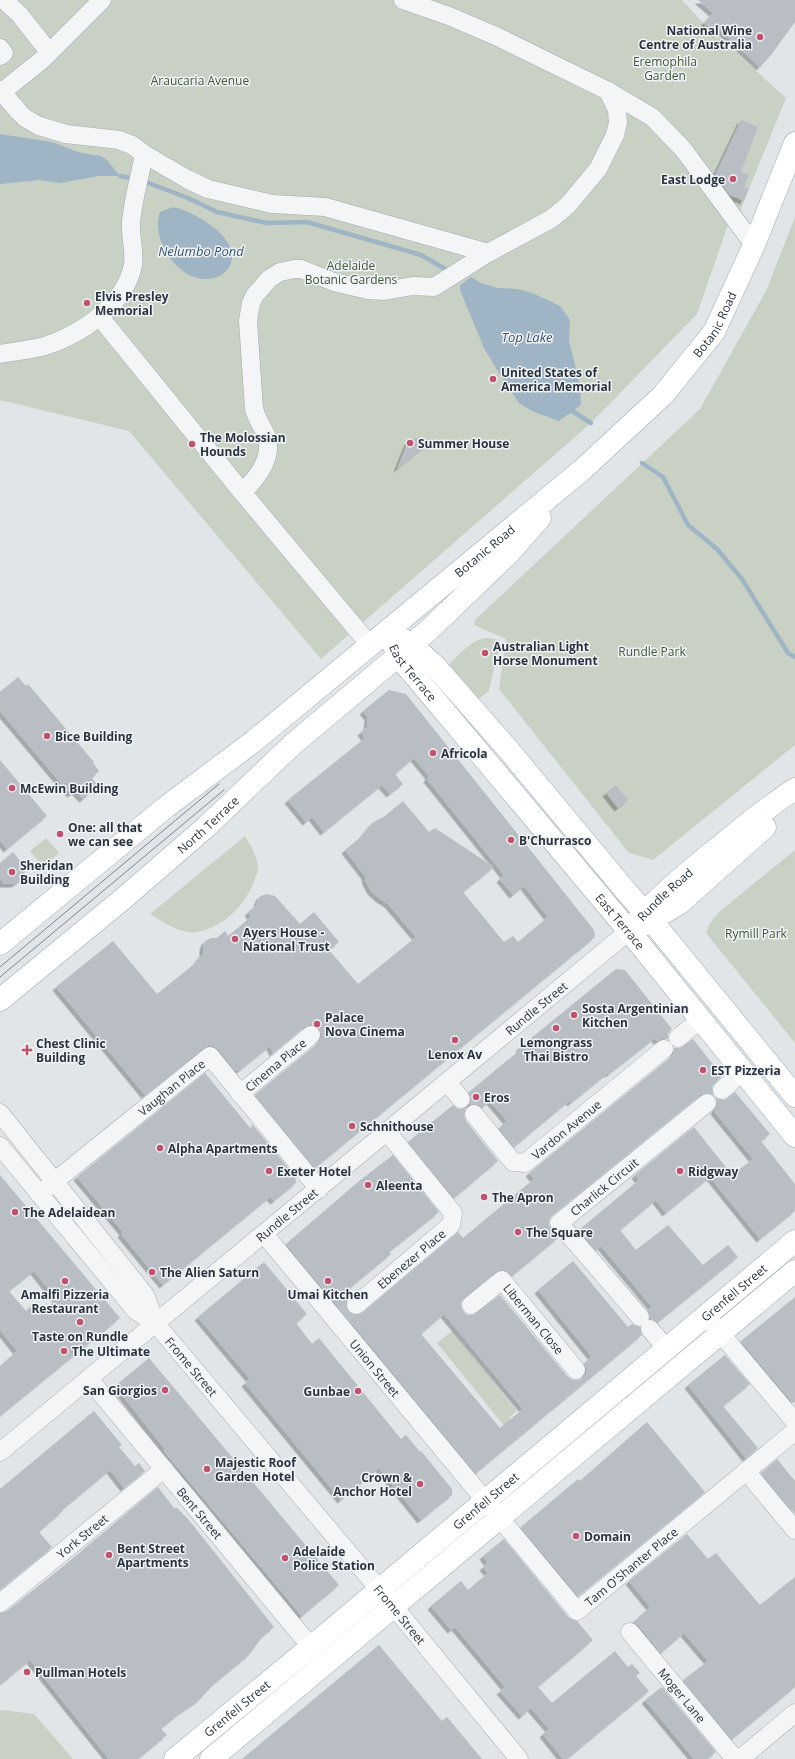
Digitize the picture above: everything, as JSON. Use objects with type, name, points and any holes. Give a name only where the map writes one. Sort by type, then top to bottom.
[{"type":"main road","name":"Botanic Road","points":[[386,630],[582,470],[663,395],[714,332],[754,245],[795,143]]},
{"type":"main road","name":"Botanic Road","points":[[406,651],[510,552],[582,470]]},
{"type":"main road","points":[[0,944],[166,807],[254,741],[386,630]]},
{"type":"main road","name":"East Terrace","points":[[386,630],[406,651],[489,764],[629,931],[795,1136]]},
{"type":"main road","name":"East Terrace","points":[[406,651],[434,666],[507,748],[648,916],[795,1096]]},
{"type":"main road","name":"North Terrace","points":[[0,1000],[159,868],[206,827],[292,745],[406,651]]},
{"type":"main road","points":[[489,764],[507,748]]},
{"type":"main road","name":"Rundle Road","points":[[629,931],[648,916],[667,890],[749,822],[795,789]]},
{"type":"main road","name":"Rundle Road","points":[[648,916],[680,904],[795,799]]},
{"type":"main road","points":[[701,1019],[716,999]]},
{"type":"main road","points":[[742,1072],[758,1050]]},
{"type":"main road","name":"Grenfell Street","points":[[175,1759],[380,1590],[795,1241]]},
{"type":"main road","name":"Grenfell Street","points":[[211,1759],[795,1271]]},
{"type":"main road","points":[[619,1389],[635,1405]]},
{"type":"street","points":[[4,0],[20,15],[50,52]]},
{"type":"street","points":[[102,0],[50,52],[1,91],[18,112],[25,118],[39,126],[66,134],[119,140],[132,145],[187,180],[208,189],[272,204],[325,207],[488,253]]},
{"type":"street","points":[[404,0],[449,16],[498,37],[608,91],[645,112],[662,126],[681,147],[754,245]]},
{"type":"street","points":[[0,48],[4,53],[0,56]]},
{"type":"street","points":[[608,91],[615,106],[618,118],[612,142]]},
{"type":"street","points":[[242,492],[257,477],[266,455],[266,436],[257,419],[254,409],[248,334],[248,321],[251,303],[264,284],[280,272],[294,269],[309,271],[341,284],[378,291],[413,286],[434,287],[488,253],[525,234],[561,212],[598,169],[612,142],[625,123],[632,117],[645,112]]},
{"type":"street","points":[[0,354],[43,346],[62,340],[82,329],[105,323],[131,272],[133,263],[132,217],[144,154]]},
{"type":"street","points":[[105,323],[242,492],[369,644]]},
{"type":"street","name":"Rundle Street","points":[[0,1452],[629,931]]},
{"type":"street","points":[[678,1038],[701,1019]]},
{"type":"street","name":"Cinema Place","points":[[240,1094],[311,1034]]},
{"type":"street","name":"Vardon Avenue","points":[[474,1114],[513,1162],[525,1163],[664,1049]]},
{"type":"street","name":"Vaughan Place","points":[[55,1181],[210,1056],[319,1189]]},
{"type":"street","points":[[722,1090],[742,1072]]},
{"type":"street","points":[[447,1082],[461,1099]]},
{"type":"street","name":"Charlick Circuit","points":[[667,1349],[560,1223],[707,1102]]},
{"type":"street","name":"Frome Street","points":[[0,1113],[145,1295],[156,1324]]},
{"type":"street","name":"Ebenezer Place","points":[[356,1305],[451,1225],[453,1213],[387,1132]]},
{"type":"street","name":"Frome Street","points":[[0,1146],[136,1311],[156,1324],[380,1590],[519,1759]]},
{"type":"street","points":[[39,1194],[55,1181]]},
{"type":"street","name":"Union Street","points":[[264,1234],[339,1319],[486,1501]]},
{"type":"street","name":"Liberman Close","points":[[471,1305],[502,1280],[576,1370]]},
{"type":"street","points":[[706,1316],[795,1422]]},
{"type":"street","name":"Bent Street","points":[[89,1379],[311,1647]]},
{"type":"street","name":"Tam O'Shanter Place","points":[[486,1501],[577,1611],[795,1431]]},
{"type":"street","name":"York Street","points":[[0,1603],[164,1469]]},
{"type":"street","points":[[746,1471],[795,1530]]},
{"type":"street","name":"Moger Lane","points":[[630,1632],[735,1759]]},
{"type":"street","points":[[740,1759],[795,1713]]},
{"type":"green space","name":"Adelaide Botanic Gardens","points":[[0,0],[682,0],[703,23],[786,98],[738,216],[729,222],[697,314],[591,423],[321,659],[129,431],[0,400]]},
{"type":"green space","name":"Rundle Park","points":[[795,217],[795,745],[653,860],[629,853],[499,689],[506,639],[474,625],[475,620],[700,409],[766,291]]},
{"type":"green space","points":[[487,638],[499,640],[501,645],[489,691],[478,699],[449,664],[471,644]]},
{"type":"green space","points":[[245,836],[255,856],[258,871],[250,890],[232,914],[216,926],[207,930],[191,932],[172,927],[150,914]]},
{"type":"green space","points":[[46,838],[59,853],[43,866],[30,851]]},
{"type":"green space","name":"Rymill Park","points":[[795,850],[795,1043],[706,933],[710,923],[718,913]]},
{"type":"green space","points":[[452,1331],[517,1411],[509,1418],[521,1433],[514,1438],[437,1343]]},
{"type":"green space","points":[[0,1711],[34,1714],[73,1759],[0,1759]]},
{"type":"water","points":[[0,134],[52,142],[78,152],[100,156],[106,159],[120,176],[99,176],[60,183],[39,180],[0,184]]},
{"type":"water","name":"Nelumbo Pond","points":[[173,207],[201,218],[225,239],[232,253],[230,265],[223,274],[211,279],[196,278],[182,270],[168,255],[159,234],[158,223],[160,212]]},
{"type":"water","name":"Top Lake","points":[[471,277],[481,283],[498,288],[518,289],[535,294],[560,306],[570,320],[569,341],[580,385],[581,405],[559,421],[534,412],[519,403],[484,348],[460,290],[460,285]]},
{"type":"building","name":"National Wine Centre of Australia","points":[[698,0],[795,0],[795,22],[771,55],[760,67],[720,30],[717,34],[704,23],[713,13]]},
{"type":"building","points":[[741,120],[758,127],[741,172],[749,175],[744,187],[749,188],[744,201],[730,195],[722,185],[724,181],[718,179],[715,175]]},
{"type":"building","points":[[410,438],[434,439],[397,469],[406,446]]},
{"type":"building","name":"Bice Building","points":[[18,677],[26,686],[28,684],[94,762],[93,763],[99,771],[92,778],[98,786],[83,799],[75,791],[71,794],[64,787],[0,711],[0,692]]},
{"type":"building","points":[[389,690],[406,694],[594,930],[595,937],[315,1168],[255,1095],[318,1043],[321,1038],[321,1033],[315,1025],[304,1027],[273,1053],[270,1046],[239,1071],[235,1070],[218,1049],[213,1046],[208,1046],[145,1095],[56,987],[113,941],[157,994],[198,961],[197,960],[203,954],[205,941],[211,938],[217,938],[225,931],[228,936],[251,917],[248,912],[256,906],[260,896],[267,894],[275,896],[300,924],[314,912],[339,942],[329,950],[358,984],[416,937],[388,904],[372,892],[366,882],[365,876],[345,850],[362,836],[372,823],[385,816],[403,801],[429,832],[435,828],[494,867],[463,892],[504,942],[513,936],[518,942],[548,917],[524,886],[513,895],[500,879],[504,875],[427,779],[429,776],[414,758],[395,774],[403,784],[390,794],[382,785],[324,832],[312,817],[306,822],[288,800],[365,738],[361,732],[367,727],[368,717],[363,711]]},
{"type":"building","name":"McEwin Building","points":[[0,760],[47,816],[7,849],[0,840]]},
{"type":"building","points":[[616,785],[628,800],[618,808],[606,793]]},
{"type":"building","name":"Sheridan Building","points":[[13,852],[25,867],[24,878],[15,884],[4,884],[0,878],[0,863]]},
{"type":"building","points":[[616,969],[625,970],[672,1029],[668,1034],[668,1039],[657,1041],[655,1038],[571,1103],[569,1101],[514,1147],[499,1128],[507,1121],[490,1101],[482,1107],[477,1104],[469,1105],[471,1098],[469,1092],[520,1050],[519,1048]]},
{"type":"building","points":[[693,1039],[722,1076],[712,1086],[713,1095],[706,1093],[700,1095],[552,1215],[549,1220],[549,1225],[558,1238],[512,1276],[505,1270],[496,1272],[461,1301],[463,1311],[467,1315],[473,1315],[500,1295],[568,1377],[573,1380],[578,1380],[583,1378],[586,1373],[584,1363],[592,1357],[538,1290],[573,1261],[628,1327],[632,1324],[640,1327],[642,1335],[476,1473],[286,1244],[358,1182],[393,1155],[439,1212],[389,1252],[391,1254],[345,1292],[350,1297],[346,1302],[348,1311],[353,1315],[362,1313],[458,1232],[463,1238],[534,1179],[529,1173],[671,1057],[674,1053],[674,1048],[680,1048]],"holes":[[[444,1314],[523,1409],[500,1428],[421,1334]]]},
{"type":"building","points":[[205,1073],[251,1129],[252,1124],[295,1176],[296,1183],[274,1201],[270,1197],[163,1285],[121,1234],[123,1232],[77,1177]]},
{"type":"building","points":[[735,1092],[770,1134],[761,1141],[795,1184],[795,1211],[760,1239],[710,1177],[666,1213],[656,1200],[620,1230],[636,1250],[668,1225],[703,1265],[728,1245],[738,1257],[658,1322],[650,1319],[648,1310],[652,1307],[601,1246],[596,1250],[579,1230],[639,1180],[635,1175],[694,1127],[732,1175],[753,1159],[714,1111],[717,1106],[716,1098],[725,1100]]},
{"type":"building","points":[[453,1105],[458,1109],[466,1108],[464,1115],[466,1121],[498,1161],[454,1198],[408,1142]]},
{"type":"building","points":[[0,1175],[120,1318],[0,1416],[0,1366],[17,1351],[0,1330]],"holes":[[[34,1271],[57,1300],[37,1315],[30,1307],[26,1311],[9,1291]]]},
{"type":"building","points":[[264,1262],[307,1314],[296,1323],[312,1344],[319,1338],[401,1439],[406,1435],[452,1489],[452,1495],[421,1520],[379,1468],[341,1500],[245,1383],[250,1379],[198,1317]]},
{"type":"building","points":[[795,1297],[795,1402],[793,1403],[741,1341]]},
{"type":"building","points":[[725,1355],[750,1384],[723,1406],[758,1448],[746,1458],[688,1385]]},
{"type":"building","points":[[149,1358],[339,1585],[302,1616],[164,1451],[164,1448],[115,1386]]},
{"type":"building","points":[[94,1411],[122,1445],[119,1447],[135,1466],[139,1463],[145,1471],[124,1488],[110,1470],[62,1510],[63,1511],[39,1532],[52,1547],[0,1589],[0,1489]]},
{"type":"building","points":[[647,1422],[705,1492],[578,1596],[521,1527],[578,1479],[580,1481]]},
{"type":"building","points":[[777,1459],[795,1481],[795,1514],[761,1473]]},
{"type":"building","points":[[158,1487],[174,1508],[177,1508],[188,1519],[274,1627],[263,1636],[249,1655],[215,1683],[199,1700],[161,1729],[167,1735],[138,1759],[109,1759],[30,1660],[0,1685],[0,1613],[7,1611],[66,1564]]},
{"type":"building","points":[[687,1534],[708,1559],[716,1553],[760,1605],[795,1577],[795,1687],[732,1739],[683,1680],[708,1661],[684,1633],[661,1653],[638,1625],[633,1622],[650,1607],[629,1581]]},
{"type":"building","points":[[504,1539],[569,1618],[577,1621],[593,1640],[538,1687],[552,1703],[615,1651],[628,1667],[632,1664],[640,1673],[636,1676],[649,1691],[567,1759],[563,1759],[543,1734],[549,1729],[531,1708],[522,1716],[500,1691],[505,1687],[455,1627],[451,1630],[431,1606],[461,1581],[468,1590],[488,1573],[483,1567],[488,1563],[483,1556]]},
{"type":"building","points":[[379,1645],[442,1721],[447,1717],[482,1759],[242,1759]]},
{"type":"building","points":[[662,1687],[716,1752],[707,1759],[694,1759],[645,1700]]},
{"type":"waterway","points":[[120,176],[136,179]]},
{"type":"waterway","points":[[143,181],[188,198],[217,212],[267,223],[307,222],[421,255],[449,271]]},
{"type":"waterway","points":[[569,409],[591,423]]},
{"type":"waterway","points":[[642,463],[663,477],[688,525],[717,549],[742,579],[788,653],[795,657]]},
{"type":"tunnel","points":[[342,1316],[356,1305]]},
{"type":"tram line","points":[[0,967],[219,784]]},
{"type":"tram line","points":[[0,977],[224,790]]},
{"type":"place","name":"National Wine Centre of Australia","points":[[760,37]]},
{"type":"place","name":"East Lodge","points":[[733,179]]},
{"type":"place","name":"Elvis Presley Memorial","points":[[87,303]]},
{"type":"place","name":"United States of America Memorial","points":[[493,379]]},
{"type":"place","name":"Summer House","points":[[410,443]]},
{"type":"place","name":"The Molossian Hounds","points":[[192,444]]},
{"type":"place","name":"Australian Light Horse Monument","points":[[485,653]]},
{"type":"place","name":"Bice Building","points":[[47,736]]},
{"type":"place","name":"Africola","points":[[433,753]]},
{"type":"place","name":"McEwin Building","points":[[12,788]]},
{"type":"place","name":"One: all that we can see","points":[[60,834]]},
{"type":"place","name":"B'Churrasco","points":[[511,840]]},
{"type":"place","name":"Sheridan Building","points":[[12,872]]},
{"type":"place","name":"Ayers House - National Trust","points":[[235,939]]},
{"type":"place","name":"Sosta Argentinian Kitchen","points":[[574,1015]]},
{"type":"place","name":"Palace Nova Cinema","points":[[317,1024]]},
{"type":"place","name":"Lemongrass Thai Bistro","points":[[556,1028]]},
{"type":"place","name":"Lenox Av","points":[[455,1040]]},
{"type":"place","name":"Chest Clinic Building","points":[[27,1050]]},
{"type":"place","name":"EST Pizzeria","points":[[703,1070]]},
{"type":"place","name":"Eros","points":[[476,1097]]},
{"type":"place","name":"Schnithouse","points":[[352,1126]]},
{"type":"place","name":"Alpha Apartments","points":[[160,1148]]},
{"type":"place","name":"Exeter Hotel","points":[[269,1171]]},
{"type":"place","name":"Ridgway","points":[[680,1171]]},
{"type":"place","name":"Aleenta","points":[[368,1185]]},
{"type":"place","name":"The Apron","points":[[484,1197]]},
{"type":"place","name":"The Adelaidean","points":[[15,1212]]},
{"type":"place","name":"The Square","points":[[518,1232]]},
{"type":"place","name":"The Alien Saturn","points":[[152,1272]]},
{"type":"place","name":"Amalfi Pizzeria Restaurant","points":[[65,1281]]},
{"type":"place","name":"Umai Kitchen","points":[[328,1281]]},
{"type":"place","name":"Taste on Rundle","points":[[80,1322]]},
{"type":"place","name":"The Ultimate","points":[[64,1351]]},
{"type":"place","name":"San Giorgios","points":[[165,1390]]},
{"type":"place","name":"Gunbae","points":[[358,1391]]},
{"type":"place","name":"Majestic Roof Garden Hotel","points":[[207,1469]]},
{"type":"place","name":"Crown & Anchor Hotel","points":[[420,1484]]},
{"type":"place","name":"Domain","points":[[576,1536]]},
{"type":"place","name":"Bent Street Apartments","points":[[109,1555]]},
{"type":"place","name":"Adelaide Police Station","points":[[285,1558]]},
{"type":"place","name":"Pullman Hotels","points":[[27,1672]]},
{"type":"park label","name":"Eremophila Garden","points":[[665,68]]},
{"type":"park label","name":"Araucaria Avenue","points":[[200,80]]}]
